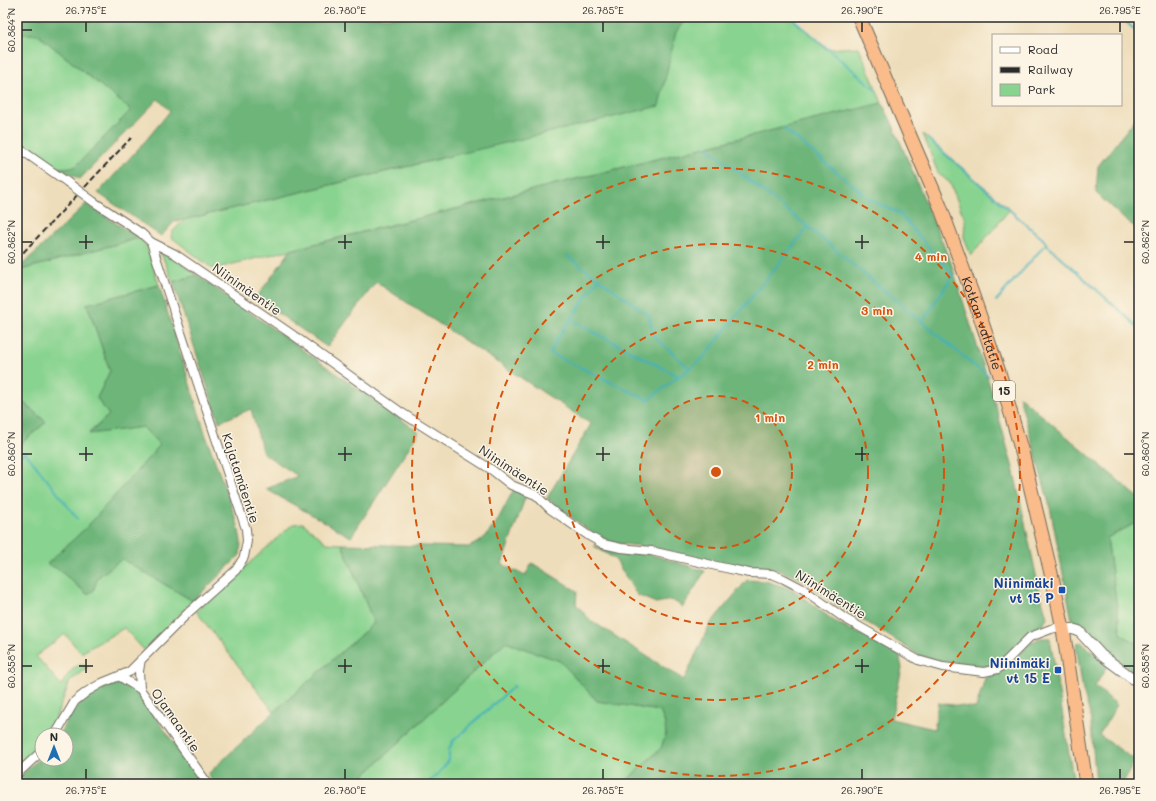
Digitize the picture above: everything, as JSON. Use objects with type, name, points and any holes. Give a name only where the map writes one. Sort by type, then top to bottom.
[{"type":"highway","name":"Kotkan valtatie","points":[[859,17],[940,206],[999,372],[1023,456],[1063,628],[1086,784]]},
{"type":"street","name":"Niinimäentie","points":[[17,148],[141,233],[151,242],[175,254],[402,413],[492,470],[511,485],[536,496],[550,509],[603,544],[621,548],[651,551],[749,573],[772,574],[803,589],[844,618],[918,660],[942,667],[984,672],[998,669],[1030,637],[1050,628],[1063,628]]},
{"type":"street","name":"Kajatamäentie","points":[[60,727],[75,701],[94,687],[129,672],[189,612],[236,570],[244,557],[247,542],[246,529],[151,242]]},
{"type":"street","points":[[1063,628],[1079,631],[1101,655],[1139,683]]},
{"type":"street","points":[[140,689],[139,671],[142,658]]},
{"type":"street","name":"Ojamaantie","points":[[119,676],[140,689],[208,784]]},
{"type":"street","points":[[17,774],[34,758]]},
{"type":"green space","points":[[17,17],[687,17],[676,32],[659,106],[175,221],[161,236],[98,193],[170,111],[158,99],[80,179],[58,168],[75,167],[131,110],[37,34],[17,34]]},
{"type":"green space","points":[[636,17],[791,17],[826,49],[859,47],[882,103],[213,269],[171,237],[172,232],[184,220],[439,159]]},
{"type":"green space","points":[[17,34],[37,34],[131,110],[75,167],[58,168],[17,140]]},
{"type":"green space","points":[[882,103],[893,125],[951,263],[993,396],[1014,472],[1040,593],[1047,617],[1043,626],[1027,636],[996,666],[977,667],[920,656],[845,610],[801,579],[776,569],[723,564],[650,547],[614,543],[593,534],[547,498],[591,424],[376,282],[327,347],[256,298],[291,250]]},
{"type":"green space","points":[[1139,103],[1139,230],[1124,219],[1096,193],[1098,166],[1137,117]]},
{"type":"green space","points":[[923,134],[1010,209],[971,256],[964,237],[965,220],[950,183],[938,173]]},
{"type":"green space","points":[[86,204],[139,238],[17,271],[17,270]]},
{"type":"green space","points":[[139,238],[147,247],[159,285],[87,304],[110,371],[97,398],[109,415],[89,433],[143,427],[160,445],[87,527],[47,564],[58,569],[87,594],[93,591],[98,577],[122,559],[193,601],[144,650],[124,628],[81,653],[65,634],[36,656],[61,685],[69,673],[76,667],[80,665],[88,668],[70,681],[52,727],[34,727],[34,751],[17,767],[17,447],[46,422],[17,397],[17,271]]},
{"type":"green space","points":[[160,251],[165,251],[197,275],[173,282]]},
{"type":"green space","points":[[197,275],[419,432],[351,537],[266,489],[298,476],[263,453],[251,409],[219,422],[173,282]]},
{"type":"green space","points":[[159,285],[206,436],[238,525],[241,541],[240,555],[193,601],[122,559],[98,577],[93,591],[87,594],[58,569],[47,564],[87,527],[160,445],[143,427],[89,434],[109,415],[97,398],[110,371],[87,304]]},
{"type":"green space","points":[[1019,396],[1139,498],[1139,521],[1107,538],[1121,634],[1136,643],[1139,643],[1139,677],[1106,653],[1086,627],[1076,624],[1072,620],[1050,507]]},
{"type":"green space","points":[[17,397],[46,422],[17,447]]},
{"type":"green space","points":[[514,489],[526,495],[502,564],[525,576],[532,563],[577,591],[576,604],[590,620],[684,680],[710,624],[747,580],[765,581],[792,589],[834,621],[899,654],[902,668],[891,719],[934,729],[938,703],[976,708],[985,678],[1002,672],[1030,643],[1040,638],[1050,638],[1074,784],[623,784],[661,748],[666,734],[665,723],[660,711],[597,701],[560,661],[505,642],[355,784],[215,784],[208,774],[274,712],[374,623],[342,544],[469,547],[482,540],[495,525]]},
{"type":"green space","points":[[1139,521],[1139,643],[1136,643],[1121,635],[1107,538]]},
{"type":"green space","points":[[303,523],[327,543],[342,544],[374,623],[274,712],[196,611],[293,524]]},
{"type":"green space","points":[[594,546],[617,552],[649,554],[705,571],[683,607],[672,600],[656,603],[637,595],[615,559]]},
{"type":"green space","points":[[505,642],[561,661],[597,701],[660,711],[665,724],[666,734],[661,748],[623,784],[355,784]]},
{"type":"green space","points":[[1081,642],[1108,665],[1095,686],[1117,705],[1099,735],[1135,760],[1123,783],[1124,784],[1096,784],[1090,714],[1083,691],[1076,644]]},
{"type":"green space","points":[[116,683],[137,691],[203,784],[20,784],[17,779],[34,763],[34,767],[74,767],[74,727],[63,727],[76,707],[85,698]]},
{"type":"waterway","points":[[791,17],[876,90]]},
{"type":"waterway","points":[[1121,17],[1139,34]]},
{"type":"waterway","points":[[783,128],[871,200],[899,213],[953,275],[922,322]]},
{"type":"waterway","points":[[928,139],[1043,239],[1048,246],[1139,328]]},
{"type":"waterway","points":[[707,147],[808,227],[976,367],[989,376]]},
{"type":"waterway","points":[[599,279],[557,339],[550,353],[648,400],[703,358],[808,227]]},
{"type":"waterway","points":[[996,301],[1044,246],[1048,246]]},
{"type":"waterway","points":[[567,256],[649,315],[653,335],[689,368]]},
{"type":"waterway","points":[[571,320],[678,376]]},
{"type":"waterway","points":[[17,458],[25,452],[78,519]]},
{"type":"waterway","points":[[427,784],[441,771],[449,760],[449,749],[453,741],[514,686]]},
{"type":"railway","points":[[17,259],[131,138]]},
{"type":"place","name":"Niinimäki vt 15 P","points":[[1062,590]]},
{"type":"place","name":"Niinimäki vt 15 E","points":[[1058,670]]}]
